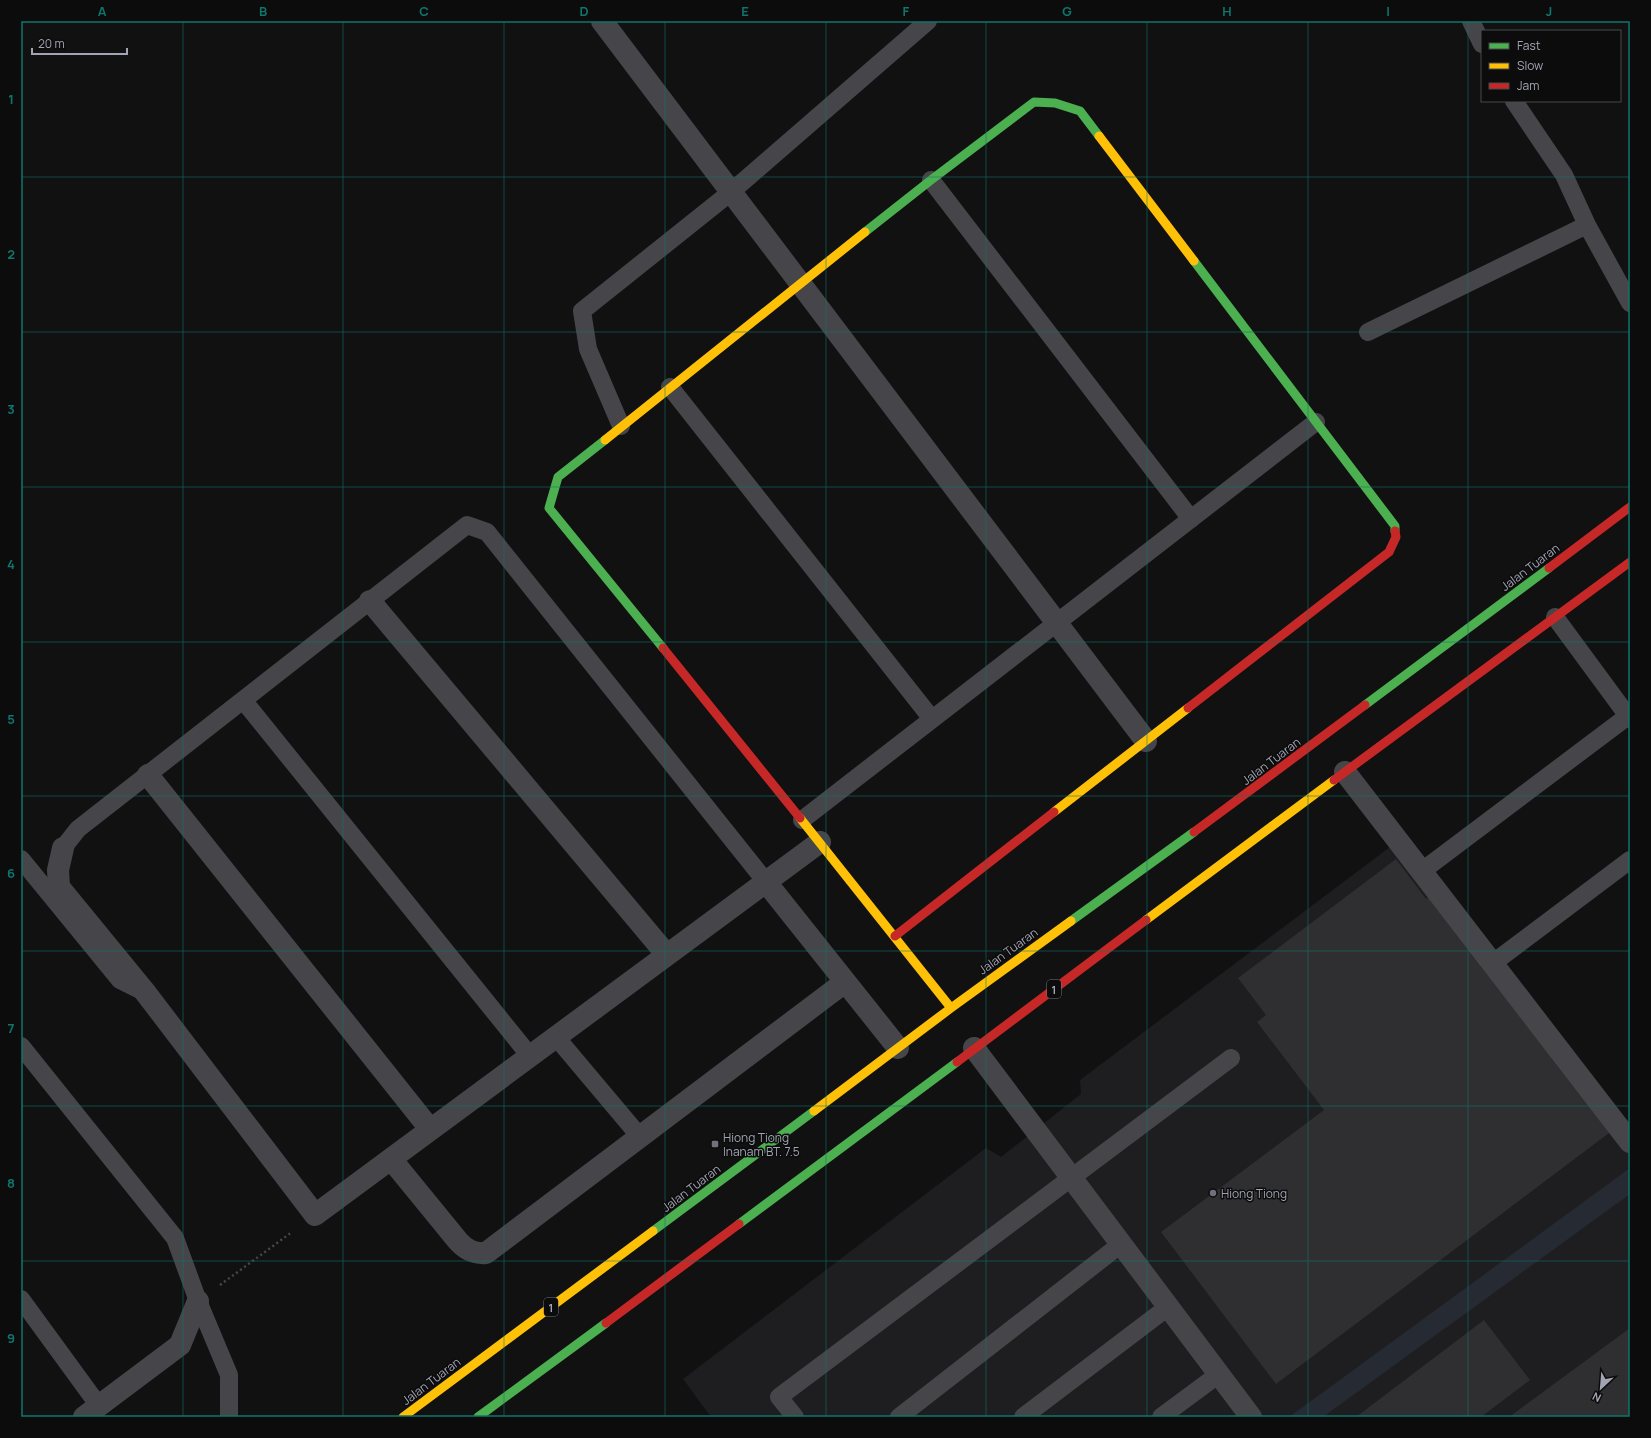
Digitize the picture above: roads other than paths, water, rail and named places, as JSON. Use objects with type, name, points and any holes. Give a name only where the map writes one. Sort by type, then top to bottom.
[{"type":"main road","points":[[895,936],[1389,552],[1396,537],[1395,526],[1080,111],[1055,103],[1034,102],[932,180],[558,476],[549,508],[820,842],[951,1008]]},
{"type":"main road","name":"Jalan Tuaran","points":[[403,1417],[951,1008],[1220,814],[1630,507]]},
{"type":"main road","name":"1","points":[[478,1417],[699,1255],[974,1048],[1630,562]]},
{"type":"street","points":[[602,21],[1146,741]]},
{"type":"street","points":[[370,601],[667,955]]},
{"type":"street","points":[[1345,772],[1630,1142]]},
{"type":"street","points":[[148,775],[430,1129]]},
{"type":"street","points":[[63,848],[58,870],[60,887],[145,992],[315,1215],[820,842]]},
{"type":"street","points":[[766,882],[898,1048]]},
{"type":"street","points":[[391,1159],[466,1249],[479,1254],[486,1253],[641,1138],[845,982]]},
{"type":"street","points":[[974,1048],[1251,1417]]},
{"type":"street","points":[[92,1411],[180,1345],[198,1301]]},
{"type":"lane","points":[[621,426],[588,349],[582,312],[731,192],[928,21]]},
{"type":"lane","points":[[1471,21],[1481,42]]},
{"type":"lane","points":[[1515,102],[1564,175],[1587,225],[1624,278],[1630,303]]},
{"type":"lane","points":[[932,180],[1191,519]]},
{"type":"lane","points":[[1368,332],[1587,225]]},
{"type":"lane","points":[[670,387],[932,719]]},
{"type":"lane","points":[[802,820],[1316,422]]},
{"type":"lane","points":[[63,848],[74,833],[467,525],[487,532],[766,882]]},
{"type":"lane","points":[[1422,870],[1629,718],[1555,617]]},
{"type":"lane","points":[[243,700],[530,1056]]},
{"type":"lane","points":[[21,858],[120,980],[145,992]]},
{"type":"lane","points":[[1493,963],[1630,860]]},
{"type":"lane","points":[[556,1037],[641,1138]]},
{"type":"lane","points":[[21,1046],[174,1238],[229,1375],[229,1417]]},
{"type":"lane","points":[[795,1417],[779,1397],[1231,1058]]},
{"type":"lane","points":[[899,1417],[1121,1244]]},
{"type":"lane","points":[[21,1299],[92,1411]]},
{"type":"lane","points":[[1023,1417],[1168,1307]]},
{"type":"lane","points":[[1161,1417],[1218,1374]]},
{"type":"place","name":"Hiong Tiong Inanam BT. 7.5","points":[[715,1144]]},
{"type":"place","name":"Hiong Tiong","points":[[1213,1193]]}]
